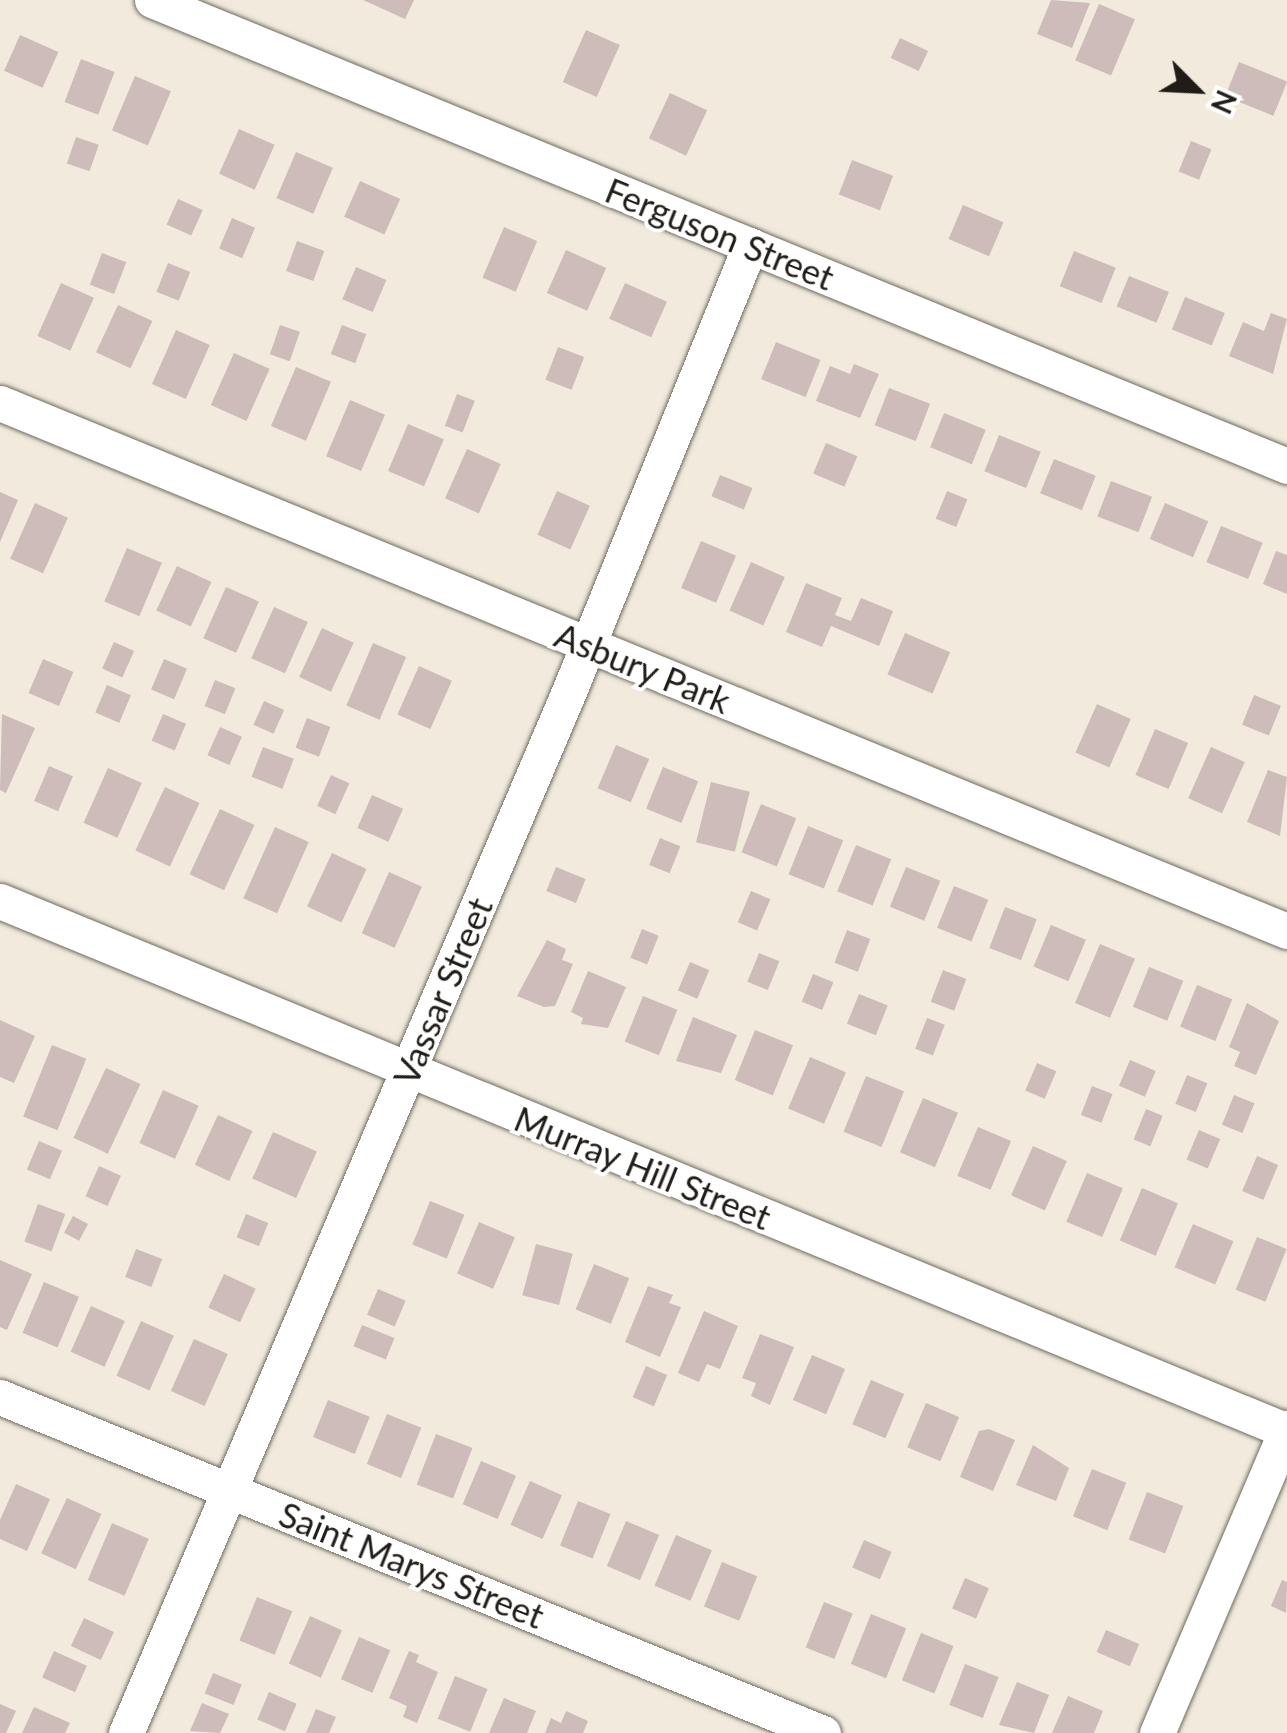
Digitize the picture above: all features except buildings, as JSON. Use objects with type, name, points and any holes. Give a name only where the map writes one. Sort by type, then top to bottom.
[{"type":"street","name":"Ferguson Street","points":[[152,0],[1287,466]]},
{"type":"street","name":"Vassar Street","points":[[126,1733],[589,645],[750,245]]},
{"type":"street","name":"Asbury Park","points":[[0,403],[1287,931]]},
{"type":"street","name":"Murray Hill Street","points":[[0,901],[1287,1430]]},
{"type":"street","name":"Saint Marys Street","points":[[0,1396],[823,1733]]},
{"type":"street","points":[[1157,1733],[1287,1430]]}]
